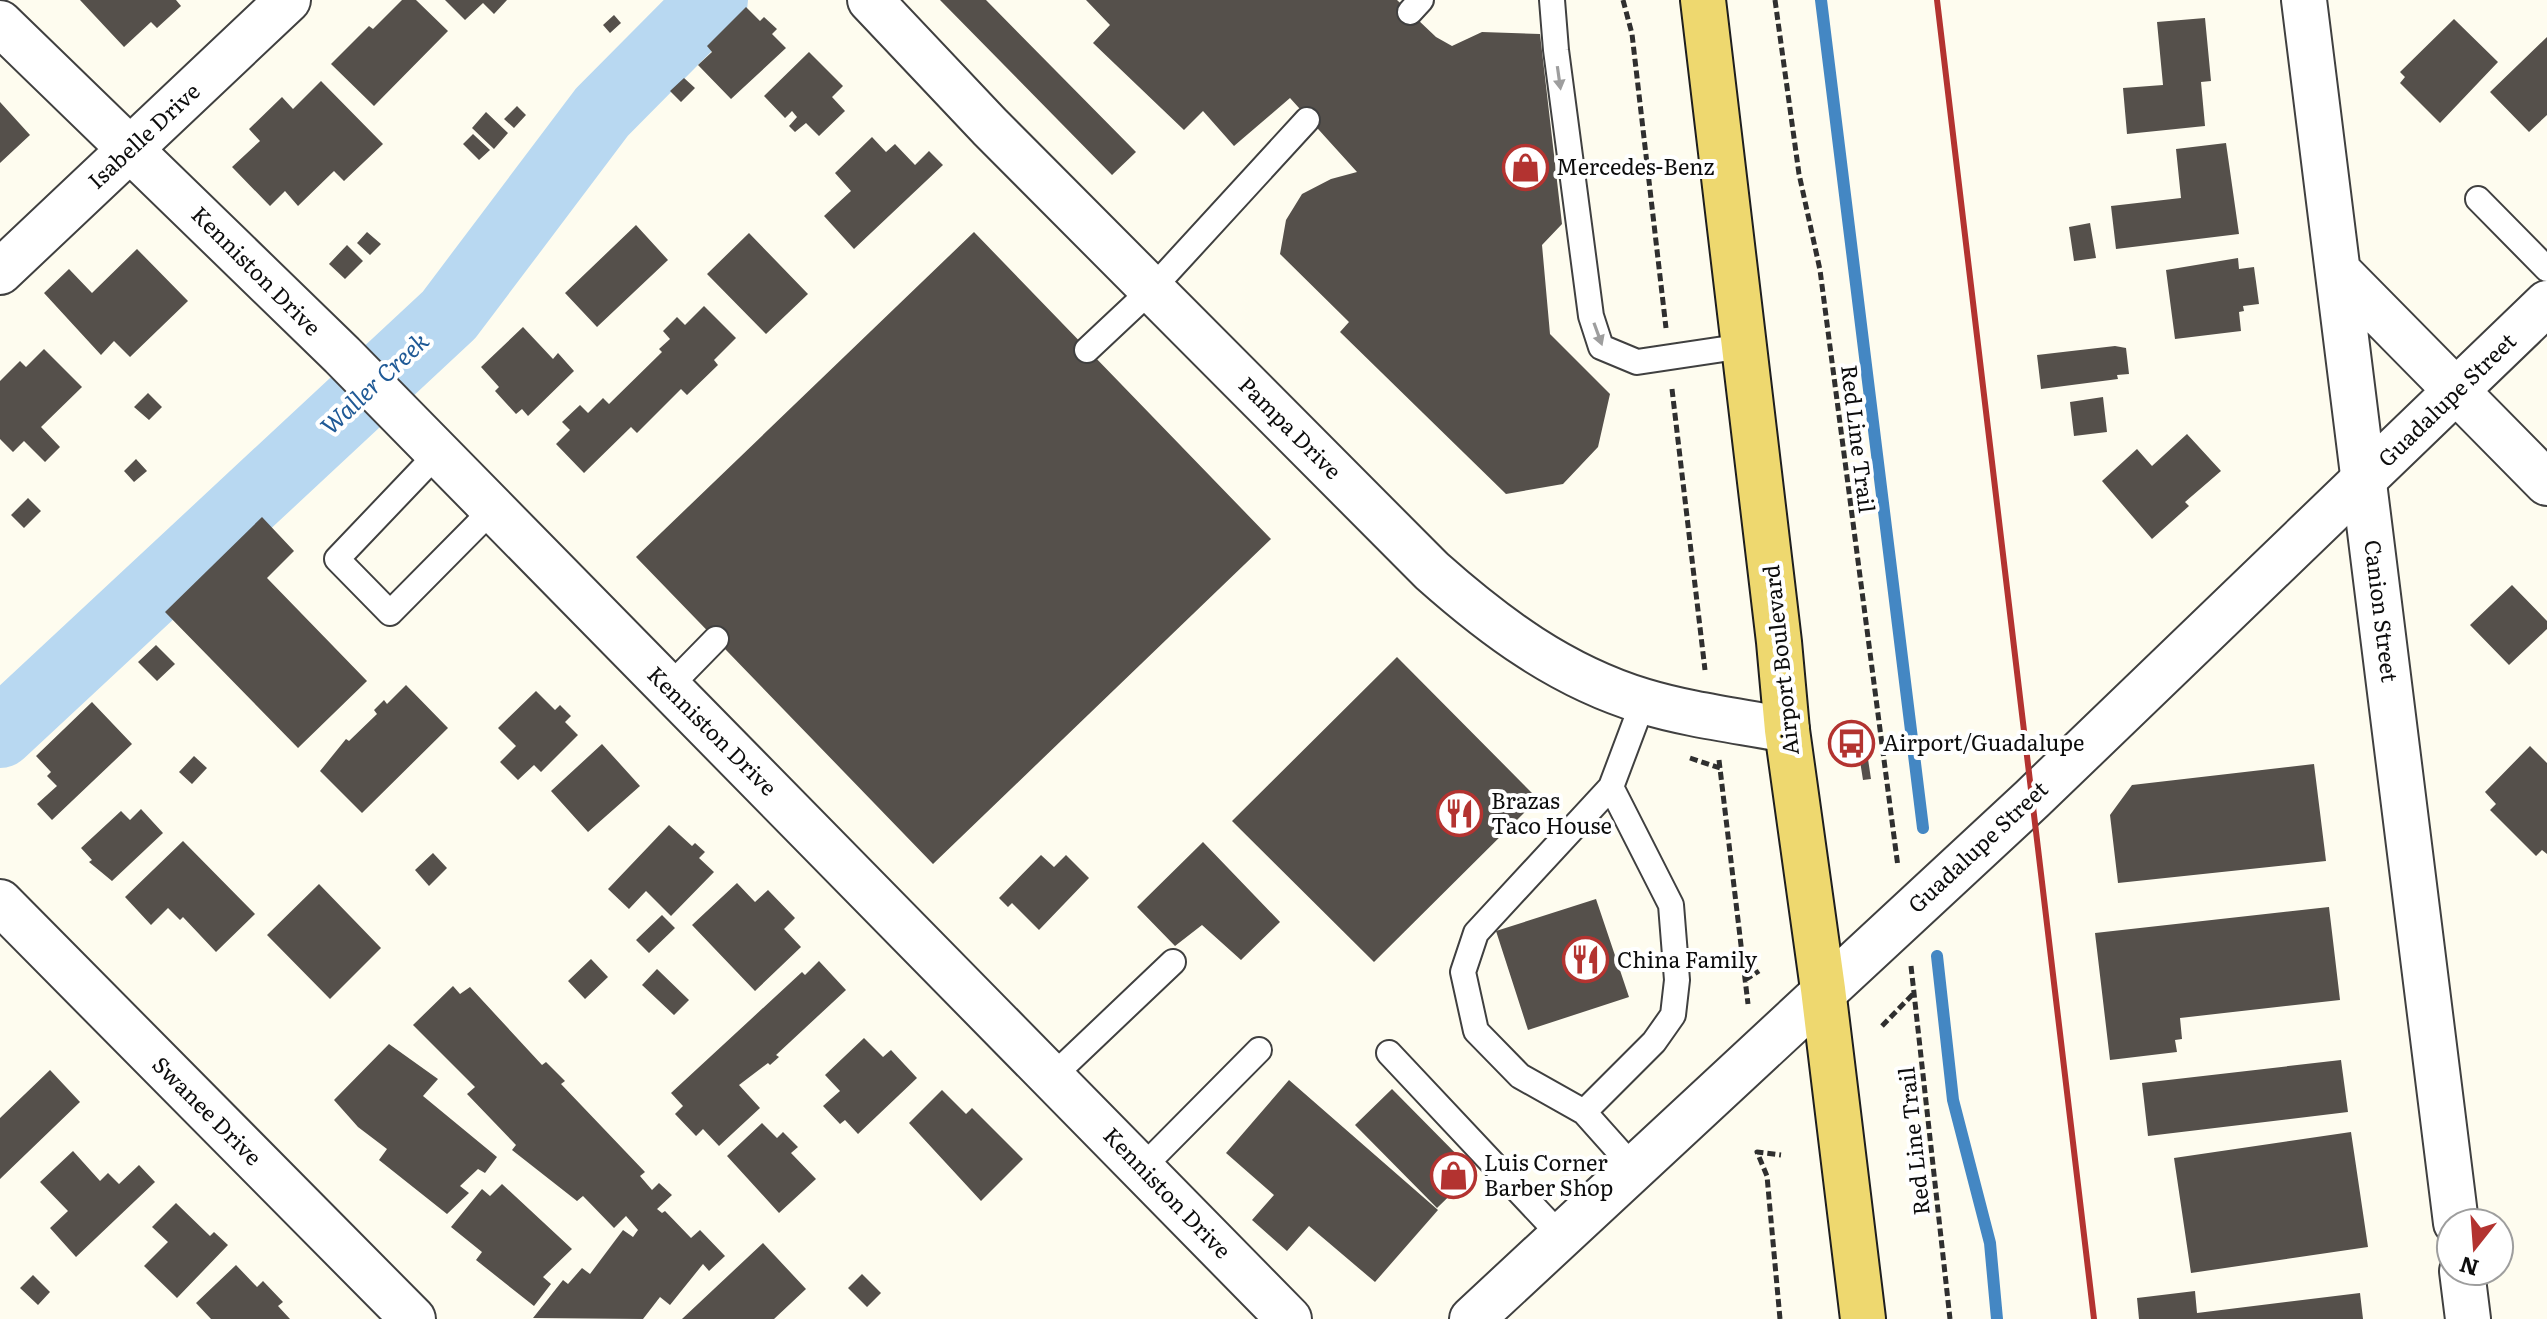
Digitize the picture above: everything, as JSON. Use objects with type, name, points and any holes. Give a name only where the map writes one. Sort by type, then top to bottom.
[{"type":"main road","name":"Airport Boulevard","points":[[1703,0],[1787,730],[1823,989],[1863,1319]]},
{"type":"street","name":"Isabelle Drive","points":[[0,272],[288,0]]},
{"type":"street","name":"Pampa Drive","points":[[870,0],[1432,571],[1484,618],[1558,667],[1643,702],[1787,730]]},
{"type":"street","name":"Canion Street","points":[[2304,0],[2454,1207]]},
{"type":"street","name":"Kenniston Drive","points":[[0,23],[131,148],[438,453],[1143,1167],[1289,1319]]},
{"type":"street","points":[[2338,271],[2547,483]]},
{"type":"street","name":"Guadalupe Street","points":[[1472,1319],[1823,989],[2032,799],[2547,303]]},
{"type":"street","name":"Swanee Drive","points":[[0,902],[413,1319]]},
{"type":"street","points":[[2464,1287],[2468,1319]]},
{"type":"lane","points":[[1552,0],[1591,316],[1601,347],[1637,362],[1744,346]]},
{"type":"lane","points":[[1087,350],[1152,289],[1307,120]]},
{"type":"lane","points":[[2478,199],[2547,269]]},
{"type":"lane","points":[[438,453],[337,559],[390,613],[493,509]]},
{"type":"lane","points":[[669,687],[716,639]]},
{"type":"lane","points":[[1634,1168],[1584,1112],[1520,1076],[1476,1031],[1463,972],[1476,933],[1611,787],[1643,702]]},
{"type":"lane","points":[[1584,1112],[1654,1042],[1673,1015],[1677,980],[1671,905],[1611,787]]},
{"type":"lane","points":[[1053,1076],[1173,962]]},
{"type":"lane","points":[[1143,1167],[1259,1050]]},
{"type":"lane","points":[[1389,1053],[1561,1236]]},
{"type":"path","points":[[1623,0],[1632,34],[1665,322]]},
{"type":"path","name":"Red Line Trail","points":[[1775,0],[1799,174],[1820,270],[1899,872]]},
{"type":"path","points":[[1671,383],[1705,670]]},
{"type":"path","points":[[1678,753],[1720,768]]},
{"type":"path","points":[[1718,756],[1749,1014]]},
{"type":"path","name":"Red Line Trail","points":[[1910,959],[1950,1319]]},
{"type":"path","points":[[1745,980],[1759,971]]},
{"type":"path","points":[[1882,1026],[1914,993]]},
{"type":"path","points":[[1780,1319],[1767,1176],[1757,1152],[1781,1155]]},
{"type":"building","points":[[80,0],[176,0],[181,6],[157,28],[151,22],[124,47]]},
{"type":"building","points":[[402,0],[416,0],[448,31],[374,106],[331,64],[369,26],[373,29]]},
{"type":"building","points":[[445,0],[507,0],[494,14],[483,3],[465,20]]},
{"type":"building","points":[[940,0],[986,0],[1136,152],[1112,175]]},
{"type":"building","points":[[1086,0],[1397,0],[1436,37],[1452,46],[1482,32],[1540,34],[1562,224],[1542,245],[1550,334],[1610,394],[1598,447],[1563,484],[1506,494],[1340,332],[1349,322],[1280,254],[1286,220],[1302,194],[1331,179],[1357,172],[1290,98],[1234,146],[1203,111],[1184,130],[1093,43],[1110,25]]},
{"type":"building","points":[[746,7],[760,21],[764,17],[777,29],[772,34],[786,48],[731,99],[698,65],[712,52],[707,46]]},
{"type":"building","points":[[614,15],[621,23],[610,33],[603,25]]},
{"type":"building","points":[[2205,18],[2211,81],[2201,82],[2205,126],[2127,134],[2123,88],[2163,85],[2157,22]]},
{"type":"building","points":[[2454,19],[2498,62],[2440,123],[2400,83],[2405,77],[2400,72]]},
{"type":"building","points":[[2547,37],[2547,115],[2529,132],[2490,92]]},
{"type":"building","points":[[809,52],[843,86],[832,97],[845,111],[819,136],[806,123],[795,132],[789,126],[797,117],[792,111],[785,118],[764,96]]},
{"type":"building","points":[[684,78],[695,88],[681,102],[670,91]]},
{"type":"building","points":[[321,81],[383,144],[344,181],[334,171],[298,206],[285,191],[270,206],[232,167],[260,141],[249,129],[282,97],[293,109]]},
{"type":"building","points":[[0,102],[30,135],[0,163]]},
{"type":"building","points":[[517,106],[526,115],[514,128],[504,119]]},
{"type":"building","points":[[486,112],[508,133],[494,149],[472,128]]},
{"type":"building","points":[[473,134],[490,150],[479,160],[463,144]]},
{"type":"building","points":[[872,137],[886,152],[895,144],[915,165],[929,151],[943,165],[854,249],[824,216],[851,191],[835,173]]},
{"type":"building","points":[[2226,143],[2239,234],[2116,249],[2111,206],[2181,198],[2176,149]]},
{"type":"building","points":[[2090,223],[2096,258],[2074,261],[2069,227]]},
{"type":"building","points":[[636,225],[668,260],[597,327],[565,293]]},
{"type":"building","points":[[367,232],[381,244],[370,255],[357,243]]},
{"type":"building","points":[[974,232],[1271,539],[933,864],[636,557]]},
{"type":"building","points":[[749,233],[808,294],[766,334],[707,274]]},
{"type":"building","points":[[347,245],[363,261],[345,279],[329,264]]},
{"type":"building","points":[[137,249],[188,301],[130,357],[114,341],[101,355],[44,293],[69,269],[92,293]]},
{"type":"building","points":[[2238,258],[2239,269],[2254,267],[2259,304],[2243,306],[2244,311],[2239,312],[2241,331],[2175,339],[2166,270]]},
{"type":"building","points":[[704,306],[736,338],[714,360],[718,365],[687,395],[681,389],[637,433],[631,427],[584,473],[556,444],[570,430],[562,422],[580,405],[588,413],[603,398],[609,404],[662,352],[659,349],[670,339],[663,331],[677,317],[685,325]]},
{"type":"building","points":[[523,327],[553,359],[558,353],[574,371],[528,416],[522,409],[516,414],[495,391],[499,387],[481,367]]},
{"type":"building","points":[[2115,346],[2126,348],[2129,374],[2117,375],[2118,379],[2041,389],[2037,355]]},
{"type":"building","points":[[44,349],[82,387],[41,427],[60,447],[45,462],[24,441],[13,452],[0,439],[0,381],[20,361],[26,367]]},
{"type":"building","points":[[148,393],[162,407],[149,420],[134,407]]},
{"type":"building","points":[[2103,397],[2107,432],[2074,436],[2070,402]]},
{"type":"building","points":[[2187,434],[2221,471],[2185,502],[2189,506],[2152,539],[2102,481],[2137,449],[2152,466]]},
{"type":"building","points":[[136,459],[147,471],[134,482],[124,471]]},
{"type":"building","points":[[28,498],[41,511],[24,528],[11,515]]},
{"type":"building","points":[[262,517],[294,551],[267,578],[367,681],[298,748],[165,612]]},
{"type":"building","points":[[2512,585],[2547,621],[2547,629],[2509,665],[2470,625]]},
{"type":"building","points":[[156,645],[175,664],[157,681],[138,662]]},
{"type":"building","points":[[1397,657],[1538,799],[1374,962],[1232,821]]},
{"type":"building","points":[[406,685],[448,728],[362,813],[320,771],[346,739],[349,741],[377,714],[374,710],[384,700],[387,704]]},
{"type":"building","points":[[536,691],[555,710],[560,705],[571,716],[565,722],[578,735],[541,772],[534,765],[518,780],[500,762],[516,746],[498,728]]},
{"type":"building","points":[[92,702],[132,744],[52,820],[37,804],[57,786],[47,776],[51,772],[36,756]]},
{"type":"building","points":[[602,744],[640,786],[588,832],[551,791]]},
{"type":"building","points":[[2530,746],[2547,763],[2547,854],[2542,850],[2536,856],[2490,810],[2496,804],[2485,792]]},
{"type":"building","points":[[194,756],[207,768],[192,784],[179,772]]},
{"type":"building","points":[[1868,759],[1871,779],[1863,780],[1860,761]]},
{"type":"building","points":[[2314,764],[2326,861],[2118,883],[2110,815],[2132,785]]},
{"type":"building","points":[[141,809],[163,833],[112,881],[89,862],[92,860],[81,848],[121,811],[130,820]]},
{"type":"building","points":[[669,825],[692,846],[695,843],[705,852],[699,858],[714,872],[671,916],[646,891],[629,909],[608,889]]},
{"type":"building","points":[[183,841],[255,914],[216,952],[183,917],[180,920],[168,908],[151,925],[125,897]]},
{"type":"building","points":[[1203,842],[1280,922],[1241,960],[1202,925],[1175,946],[1137,907]]},
{"type":"building","points":[[433,853],[447,868],[429,886],[415,870]]},
{"type":"building","points":[[1041,855],[1054,867],[1066,855],[1089,878],[1039,930],[1012,903],[1008,907],[999,898]]},
{"type":"building","points":[[737,883],[755,902],[768,890],[795,918],[784,929],[801,947],[755,991],[692,925]]},
{"type":"building","points":[[319,884],[381,948],[330,999],[267,935]]},
{"type":"building","points":[[1596,899],[1629,997],[1528,1030],[1496,931]]},
{"type":"building","points":[[2329,907],[2340,1000],[2180,1018],[2182,1039],[2175,1040],[2177,1052],[2110,1060],[2095,933]]},
{"type":"building","points":[[662,915],[675,928],[649,953],[636,940]]},
{"type":"building","points":[[591,959],[608,977],[585,999],[568,981]]},
{"type":"building","points":[[819,961],[846,990],[776,1055],[779,1057],[770,1065],[768,1063],[739,1085],[760,1108],[719,1146],[703,1129],[696,1136],[675,1114],[683,1106],[671,1093],[802,972],[805,975]]},
{"type":"building","points":[[657,969],[689,1000],[674,1015],[642,985]]},
{"type":"building","points":[[453,986],[460,994],[470,987],[542,1065],[546,1062],[565,1081],[561,1084],[645,1172],[640,1176],[652,1190],[659,1183],[672,1195],[657,1209],[662,1213],[665,1211],[691,1238],[700,1230],[725,1256],[709,1271],[703,1264],[670,1305],[660,1297],[643,1319],[533,1318],[563,1280],[568,1284],[582,1268],[590,1274],[623,1230],[633,1237],[638,1230],[626,1216],[614,1228],[583,1196],[577,1201],[512,1150],[516,1145],[467,1094],[475,1087],[413,1025]]},
{"type":"building","points":[[864,1038],[883,1057],[891,1050],[917,1078],[858,1134],[845,1120],[840,1124],[823,1106],[840,1091],[825,1075]]},
{"type":"building","points":[[389,1044],[438,1079],[423,1096],[497,1157],[485,1173],[478,1169],[460,1186],[469,1193],[447,1214],[379,1160],[387,1149],[358,1127],[334,1100]]},
{"type":"building","points":[[2341,1060],[2348,1112],[2148,1136],[2142,1083]]},
{"type":"building","points":[[50,1070],[80,1102],[0,1179],[0,1118]]},
{"type":"building","points":[[1289,1080],[1438,1210],[1375,1282],[1309,1226],[1287,1251],[1252,1220],[1274,1195],[1226,1153]]},
{"type":"building","points":[[1392,1089],[1474,1172],[1437,1208],[1355,1125]]},
{"type":"building","points":[[942,1090],[966,1114],[972,1108],[1023,1159],[981,1201],[909,1123]]},
{"type":"building","points":[[762,1123],[777,1138],[783,1132],[798,1147],[791,1153],[816,1179],[779,1213],[727,1156]]},
{"type":"building","points":[[2351,1132],[2368,1247],[2191,1273],[2174,1158]]},
{"type":"building","points":[[73,1151],[100,1181],[108,1173],[119,1184],[139,1165],[155,1182],[76,1257],[50,1228],[68,1211],[40,1182]]},
{"type":"building","points":[[502,1184],[572,1249],[543,1277],[551,1284],[534,1306],[476,1260],[482,1252],[451,1227],[482,1189],[490,1196]]},
{"type":"building","points":[[176,1203],[210,1236],[214,1232],[228,1245],[177,1298],[144,1266],[168,1242],[152,1227]]},
{"type":"building","points":[[763,1243],[806,1289],[774,1319],[682,1319]]},
{"type":"building","points":[[236,1265],[257,1287],[263,1281],[283,1302],[278,1306],[290,1319],[211,1319],[196,1303]]},
{"type":"building","points":[[862,1274],[881,1293],[867,1307],[848,1288]]},
{"type":"building","points":[[33,1275],[50,1292],[38,1305],[20,1288]]},
{"type":"building","points":[[2195,1291],[2197,1313],[2360,1293],[2363,1319],[2139,1319],[2137,1298]]},
{"type":"waterway","name":"Waller Creek","points":[[0,733],[449,315],[602,112],[713,0]]},
{"type":"waterway","points":[[1821,0],[1923,828]]},
{"type":"waterway","points":[[1937,956],[1953,1100],[1990,1243],[1997,1319]]},
{"type":"railway","points":[[1937,0],[2094,1319]]},
{"type":"place","name":"Mercedes-Benz","points":[[1525,167]]},
{"type":"place","name":"Airport/Guadalupe","points":[[1852,743]]},
{"type":"place","name":"Brazas Taco House","points":[[1460,814]]},
{"type":"place","name":"China Family","points":[[1586,960]]},
{"type":"place","name":"Luis Corner Barber Shop","points":[[1453,1176]]}]
